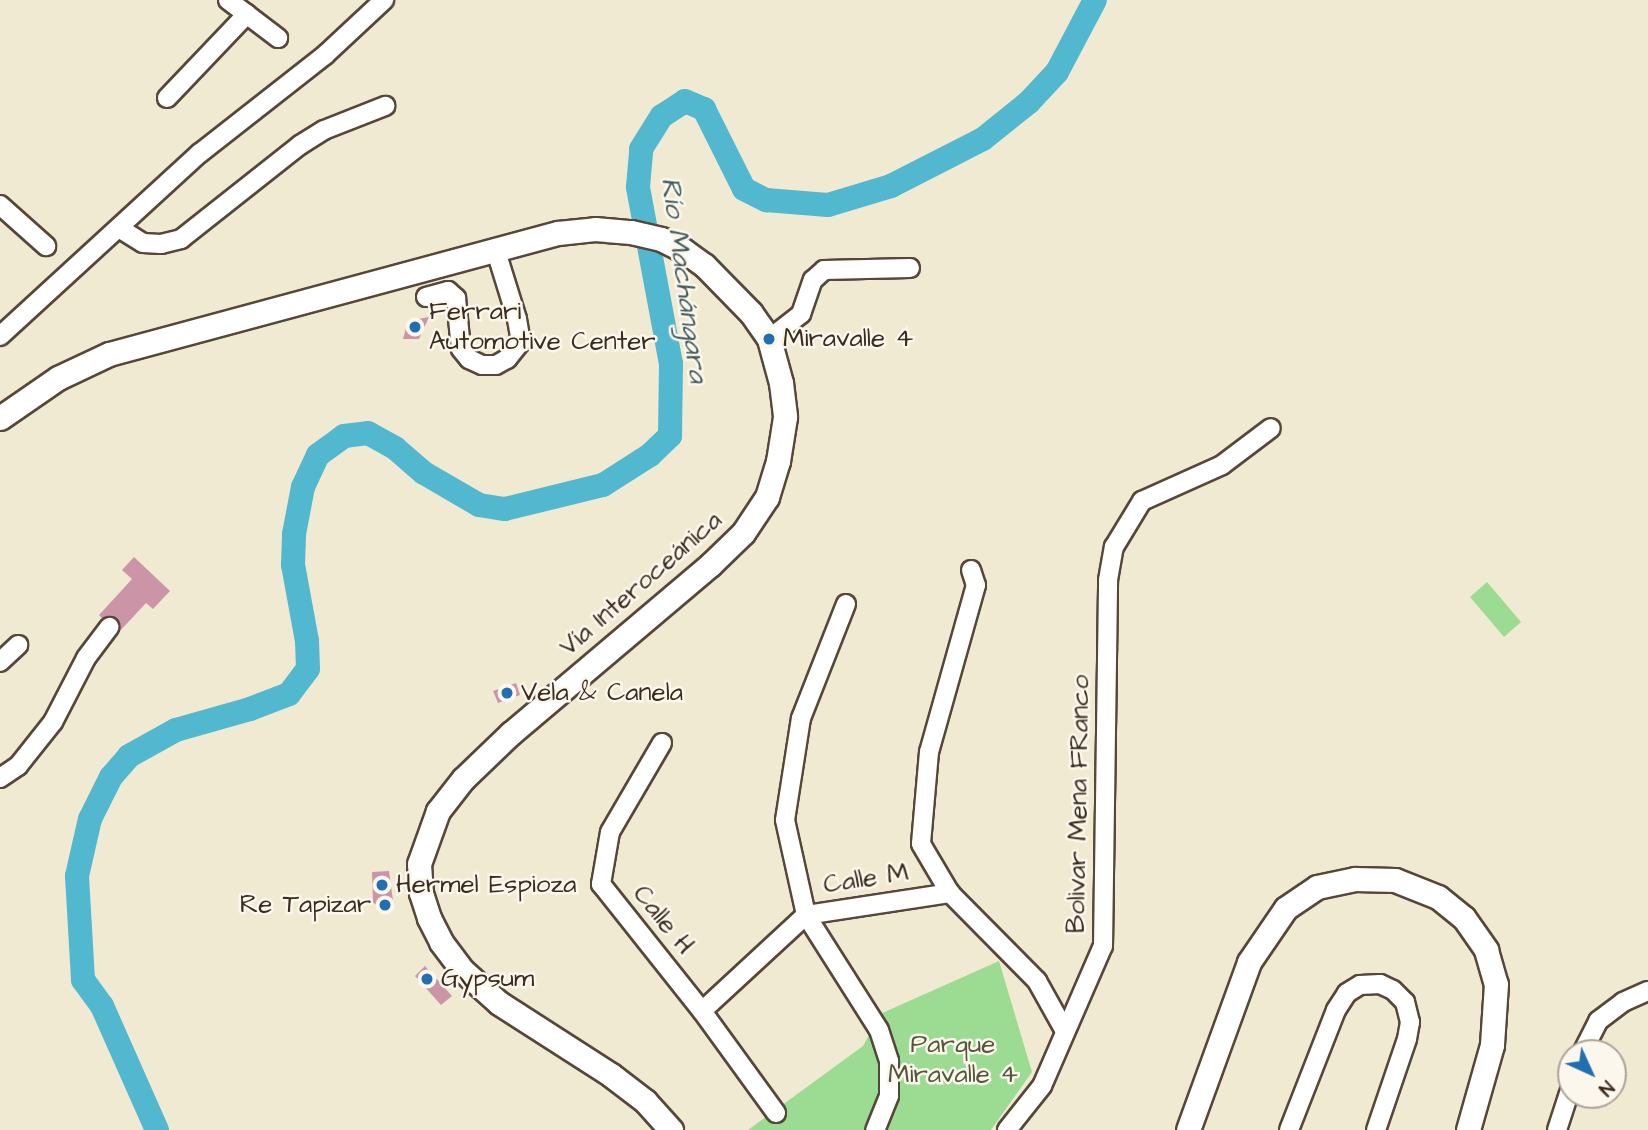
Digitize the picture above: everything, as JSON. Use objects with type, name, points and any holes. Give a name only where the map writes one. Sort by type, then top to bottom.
[{"type":"main road","name":"Vía Interoceánica","points":[[0,418],[58,379],[109,355],[505,245],[595,229],[631,232],[661,239],[683,250],[722,282],[751,313],[769,339],[781,383],[785,417],[778,461],[767,497],[743,533],[710,565],[511,733],[463,779],[438,811],[419,864],[421,893],[429,918],[440,942],[461,969],[499,1003],[636,1094],[671,1130]]},
{"type":"main road","points":[[1188,1130],[1249,962],[1286,908],[1317,887],[1355,879],[1395,880],[1438,897],[1464,918],[1486,950],[1496,984],[1492,1045],[1468,1130]]},
{"type":"street","points":[[228,0],[278,38]]},
{"type":"street","points":[[0,336],[200,153],[325,55],[384,0]]},
{"type":"street","points":[[167,98],[247,15]]},
{"type":"street","points":[[119,228],[143,243],[161,244],[181,239],[300,145],[324,130],[385,106]]},
{"type":"street","points":[[0,205],[46,246]]},
{"type":"street","points":[[426,298],[448,291],[456,298],[461,349],[469,359],[482,365],[496,365],[507,359],[521,342],[505,245]]},
{"type":"street","points":[[769,339],[801,314],[813,280],[824,270],[910,268]]},
{"type":"street","name":"Bolivar Mena FRanco","points":[[1007,1130],[1042,1086],[1103,946],[1108,580],[1114,547],[1142,501],[1222,465],[1271,428]]},
{"type":"street","points":[[971,570],[976,585],[929,752],[921,844],[950,893],[1037,981],[1065,1031]]},
{"type":"street","points":[[846,604],[801,718],[785,820],[806,915],[879,1030],[889,1061],[889,1096],[875,1130]]},
{"type":"street","points":[[0,778],[18,766],[53,722],[86,659],[109,627]]},
{"type":"street","points":[[0,662],[18,645]]},
{"type":"street","name":"Calle H","points":[[662,743],[610,832],[601,884],[702,1011],[776,1113]]},
{"type":"street","name":"Calle M","points":[[702,1011],[806,915],[950,893]]},
{"type":"street","points":[[1289,1130],[1336,1010],[1347,993],[1360,985],[1380,984],[1393,990],[1405,1002],[1410,1022],[1408,1039],[1376,1130]]},
{"type":"street","points":[[1589,1039],[1598,1021],[1623,1002],[1648,991]]},
{"type":"street","points":[[1557,1130],[1564,1109]]},
{"type":"green space","points":[[1487,582],[1521,622],[1504,637],[1470,597]]},
{"type":"green space","name":"Parque Miravalle 4","points":[[999,961],[1032,1072],[991,1130],[748,1130],[863,1046],[880,1014]]},
{"type":"building","name":"Ferrari Automotive Center","points":[[429,317],[419,339],[403,339],[408,321]]},
{"type":"building","points":[[134,557],[170,591],[153,609],[146,603],[119,632],[120,623],[116,618],[102,618],[99,615],[132,579],[122,570]]},
{"type":"building","name":"Vela & Canela","points":[[516,683],[520,695],[498,703],[493,691]]},
{"type":"building","name":"Hermel Espioza","points":[[389,871],[394,908],[381,910],[373,902],[372,872]]},
{"type":"building","points":[[425,966],[452,996],[441,1005],[415,976]]},
{"type":"waterway","name":"Río Machángara","points":[[157,1130],[102,1006],[83,980],[77,876],[90,819],[111,777],[129,756],[176,730],[250,709],[289,694],[308,669],[307,641],[293,565],[294,534],[303,487],[318,455],[344,436],[368,433],[395,448],[424,473],[479,505],[505,509],[603,485],[650,455],[670,436],[671,364],[638,187],[641,149],[662,116],[685,101],[704,109],[744,189],[766,200],[828,205],[891,186],[983,139],[1029,102],[1057,72],[1095,0]]},
{"type":"place","name":"Ferrari Automotive Center","points":[[415,327]]},
{"type":"place","name":"Miravalle 4","points":[[769,339]]},
{"type":"place","name":"Vela & Canela","points":[[507,693]]},
{"type":"place","name":"Hermel Espioza","points":[[382,885]]},
{"type":"place","name":"Re Tapizar","points":[[385,905]]},
{"type":"place","name":"Gypsum","points":[[427,979]]}]
